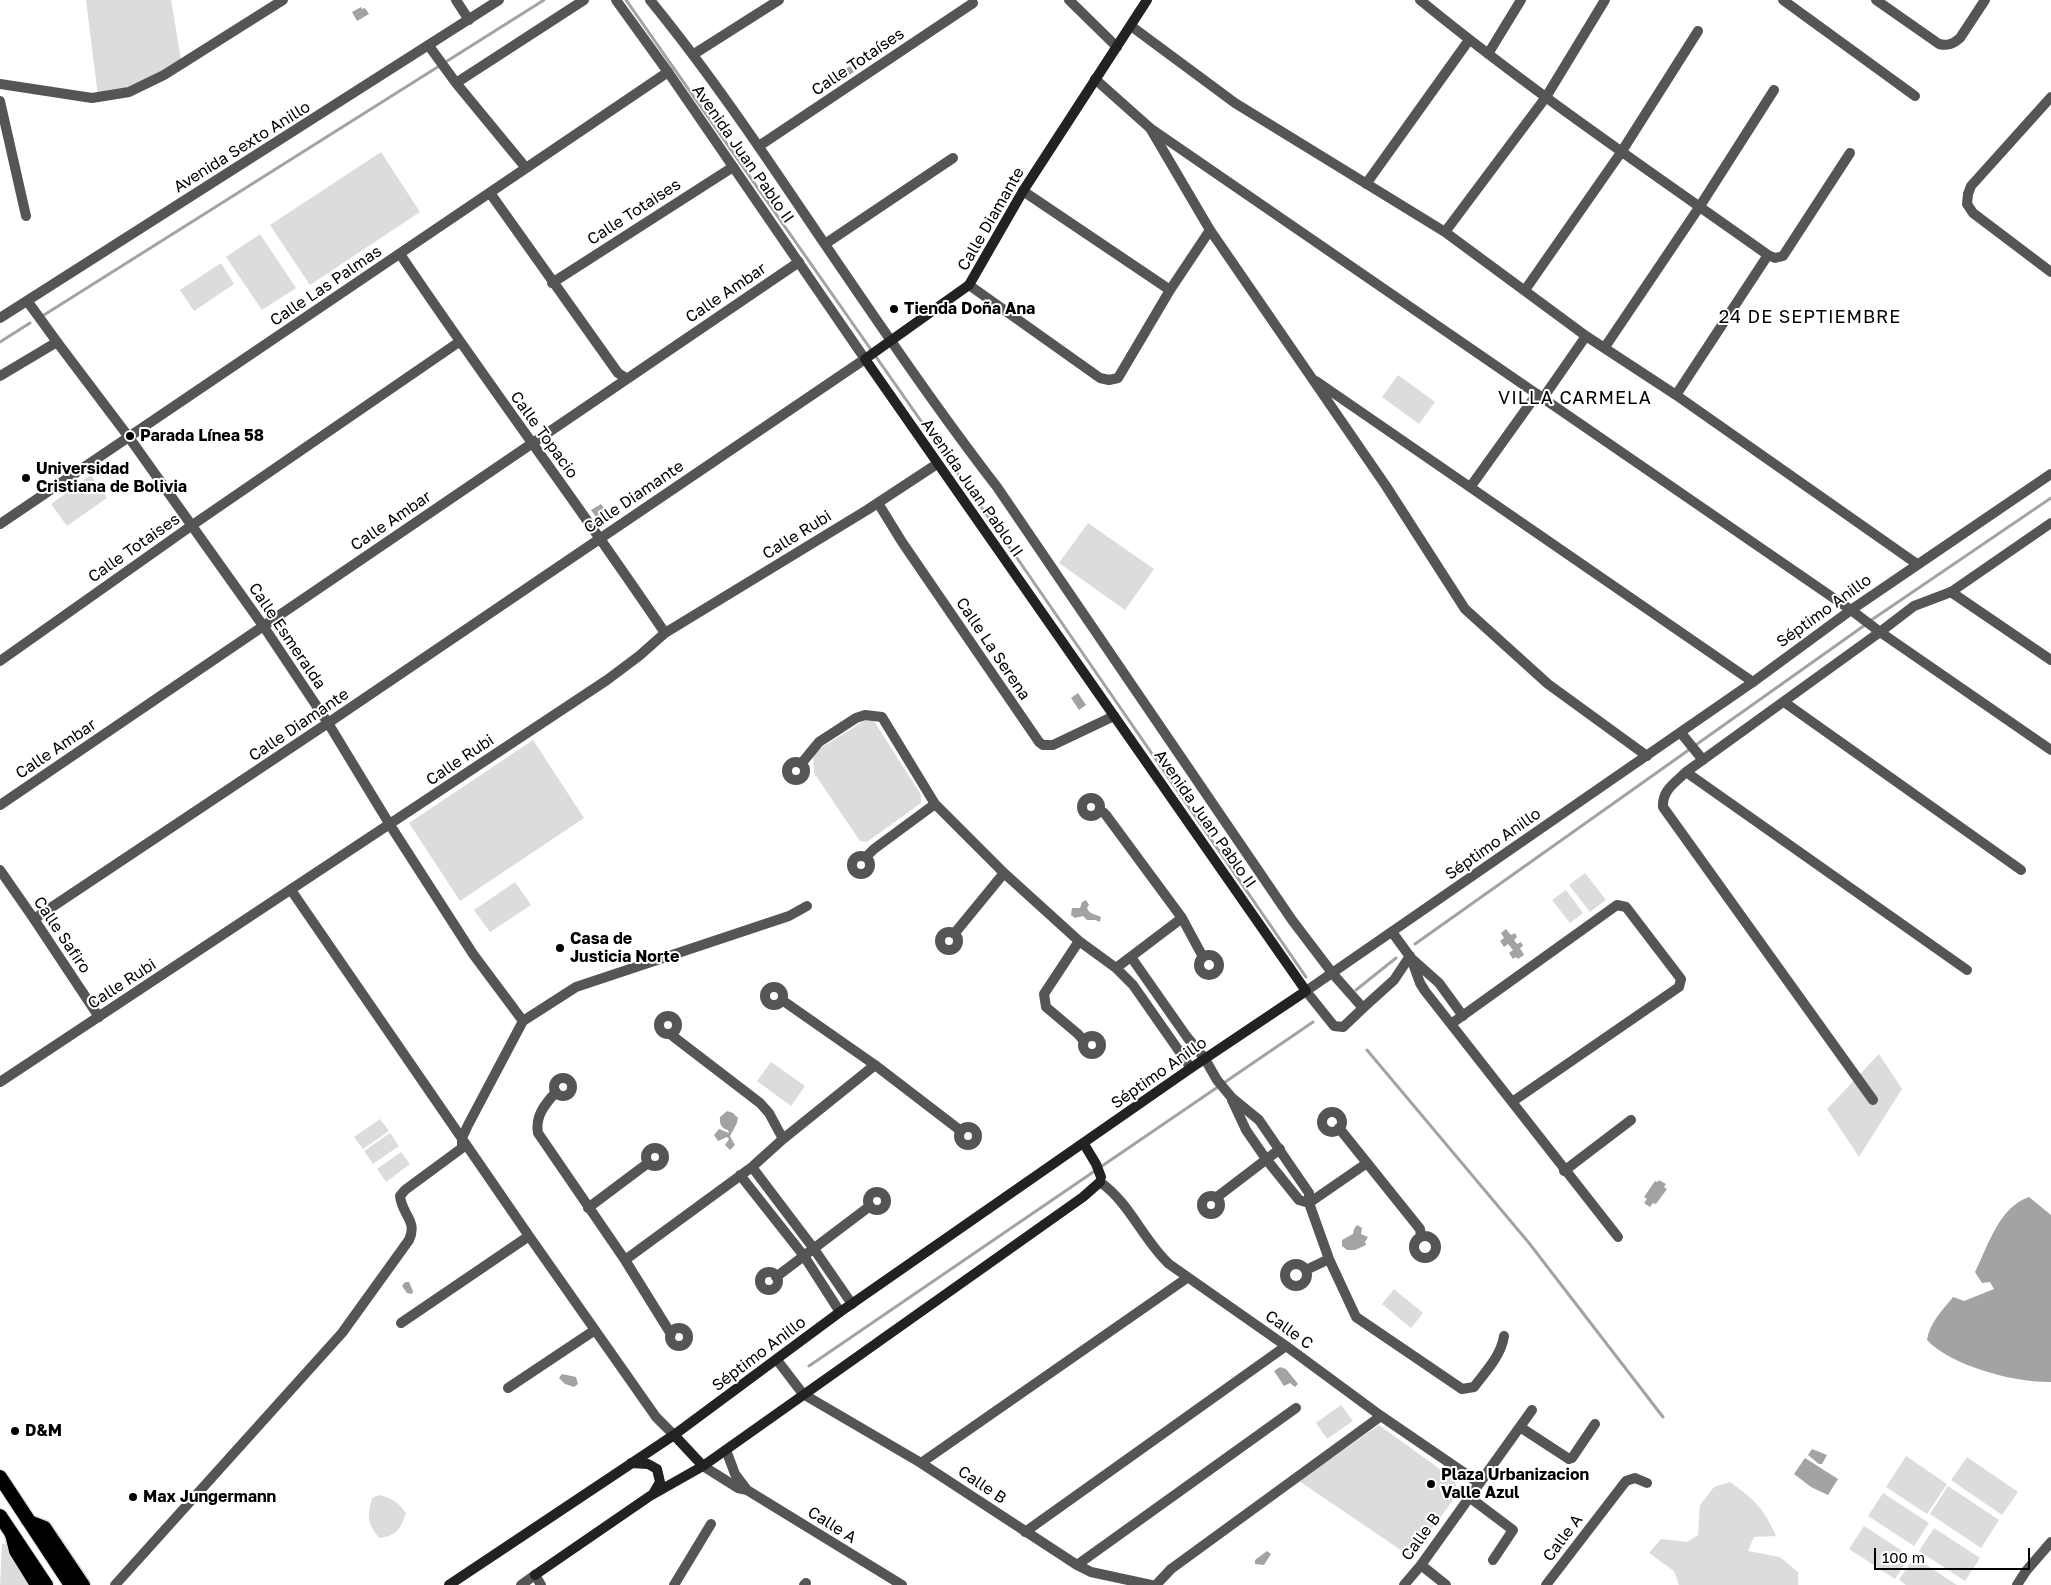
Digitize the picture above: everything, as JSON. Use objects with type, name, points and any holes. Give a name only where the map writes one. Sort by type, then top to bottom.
[{"type":"highway","points":[[0,1477],[71,1585]]},
{"type":"highway","points":[[0,1516],[46,1585]]},
{"type":"main road","name":"Calle Diamante","points":[[871,354],[969,285],[1023,191],[1147,0]]},
{"type":"main road","name":"Avenida Juan Pablo II","points":[[871,354],[937,464],[1306,991]]},
{"type":"main road","name":"Séptimo Anillo","points":[[449,1585],[674,1435],[840,1312],[1306,991]]},
{"type":"main road","points":[[536,1575],[650,1496],[703,1466],[1083,1197],[1100,1179],[1096,1164],[1084,1144]]},
{"type":"main road","points":[[674,1435],[703,1466]]},
{"type":"main road","points":[[631,1463],[648,1464],[657,1469],[660,1482],[650,1496]]},
{"type":"main road","points":[[27,1520],[45,1527],[84,1585]]},
{"type":"main road","points":[[11,1532],[15,1551],[36,1585]]},
{"type":"street","points":[[0,84],[92,98],[129,92],[164,75],[283,0]]},
{"type":"street","points":[[456,0],[469,20]]},
{"type":"street","name":"Avenida Sexto Anillo","points":[[0,318],[28,302],[499,0]]},
{"type":"street","points":[[456,83],[584,0]]},
{"type":"street","name":"Avenida Juan Pablo II","points":[[616,0],[799,262],[871,354]]},
{"type":"street","points":[[650,0],[694,54],[947,422],[997,487],[1292,920],[1333,974],[1363,1008]]},
{"type":"street","points":[[694,54],[778,0]]},
{"type":"street","points":[[1069,0],[1117,47]]},
{"type":"street","points":[[1420,0],[1469,40],[1546,97],[1768,255],[1775,258],[1783,256],[1850,153]]},
{"type":"street","points":[[1488,54],[1521,0]]},
{"type":"street","points":[[1445,232],[1546,97],[1605,0]]},
{"type":"street","points":[[1782,0],[1915,96]]},
{"type":"street","points":[[1876,0],[1944,46],[1960,38],[1986,0]]},
{"type":"street","name":"Calle Totaíses","points":[[759,146],[973,2]]},
{"type":"street","points":[[1130,26],[1235,103],[1445,232],[1586,336],[1676,395],[1917,564]]},
{"type":"street","points":[[1525,290],[1622,151],[1698,31]]},
{"type":"street","points":[[1366,184],[1469,40]]},
{"type":"street","points":[[429,46],[448,73],[526,168]]},
{"type":"street","name":"Calle Las Palmas","points":[[0,524],[668,72]]},
{"type":"street","points":[[1095,80],[1150,128],[2051,750]]},
{"type":"street","points":[[1605,347],[1700,206],[1774,90]]},
{"type":"street","points":[[2051,97],[1971,186],[1967,204],[1973,213],[2051,271]]},
{"type":"street","points":[[0,101],[26,216]]},
{"type":"street","points":[[1150,128],[1210,230],[1386,486],[1465,610],[1548,684],[1647,756]]},
{"type":"street","points":[[825,244],[952,158]]},
{"type":"street","name":"Calle Totaises","points":[[552,283],[733,167]]},
{"type":"street","points":[[1023,191],[1170,290]]},
{"type":"street","points":[[490,193],[552,283],[618,373],[626,378]]},
{"type":"street","points":[[969,285],[1100,378],[1108,380],[1118,378],[1170,290],[1210,230]]},
{"type":"street","name":"Calle Topacio","points":[[400,254],[531,444],[601,537],[665,633]]},
{"type":"street","points":[[1676,395],[1768,255]]},
{"type":"street","name":"Calle Ambar","points":[[0,805],[799,262]]},
{"type":"street","name":"Calle Esmeralda","points":[[28,302],[128,436],[264,627],[328,723],[390,825],[473,954],[523,1021]]},
{"type":"street","points":[[1471,486],[1586,336]]},
{"type":"street","points":[[0,376],[56,342]]},
{"type":"street","name":"Calle Totaises","points":[[0,661],[191,526],[459,342]]},
{"type":"street","name":"Calle Diamante","points":[[34,919],[328,723],[871,354]]},
{"type":"street","points":[[1311,377],[1753,682]]},
{"type":"street","name":"Calle Rubi","points":[[0,1082],[607,680],[640,656],[665,633],[937,464]]},
{"type":"street","name":"Séptimo Anillo","points":[[1306,991],[1753,682],[1850,610],[2051,474]]},
{"type":"street","name":"Calle La Serena","points":[[878,502],[907,550],[1039,742],[1043,745],[1052,745],[1114,716]]},
{"type":"street","points":[[1873,1100],[1663,808],[1663,798],[1667,791],[1686,772],[1914,606],[1951,592],[2051,523]]},
{"type":"street","points":[[1951,592],[2051,660]]},
{"type":"street","points":[[1784,702],[2021,870]]},
{"type":"street","points":[[801,764],[819,742],[856,718],[865,715],[882,717],[935,804],[1004,873],[1079,941],[1116,968],[1133,986],[1192,1068]]},
{"type":"street","points":[[1680,733],[1703,760]]},
{"type":"street","points":[[1686,772],[1967,970]]},
{"type":"street","points":[[866,857],[935,804]]},
{"type":"street","points":[[1098,811],[1106,815],[1182,918],[1203,957]]},
{"type":"street","name":"Calle Safiro","points":[[0,870],[99,1017]]},
{"type":"street","points":[[954,934],[1004,873]]},
{"type":"street","points":[[291,890],[656,1417],[674,1435]]},
{"type":"street","points":[[1451,1024],[1620,904],[1626,907],[1681,979],[1679,987],[1512,1102]]},
{"type":"street","points":[[115,1585],[342,1334],[409,1240],[413,1231],[411,1222],[401,1205],[400,1196],[405,1190],[462,1148],[462,1138],[523,1021],[576,987],[788,916],[807,906]]},
{"type":"street","points":[[1116,968],[1182,918]]},
{"type":"street","points":[[1392,932],[1411,957],[1439,983],[1463,1016]]},
{"type":"street","points":[[1079,941],[1044,994],[1044,1001],[1046,1007],[1084,1041]]},
{"type":"street","points":[[1131,957],[1187,1038],[1205,1059],[1217,1080],[1230,1096],[1258,1120],[1309,1193],[1309,1203],[1329,1259],[1356,1317],[1462,1389],[1474,1386],[1498,1354],[1502,1347],[1504,1336]]},
{"type":"street","points":[[1306,991],[1334,1026],[1343,1027],[1394,980],[1411,957]]},
{"type":"street","points":[[1411,957],[1420,983],[1564,1171],[1618,1237]]},
{"type":"street","points":[[782,1000],[875,1066],[961,1131]]},
{"type":"street","points":[[670,1034],[760,1103],[770,1113],[783,1139]]},
{"type":"street","points":[[626,1260],[752,1167],[783,1139],[875,1066]]},
{"type":"street","points":[[556,1092],[538,1116],[536,1124],[538,1133],[588,1208],[626,1260],[671,1334]]},
{"type":"street","points":[[1230,1096],[1246,1130],[1266,1159],[1299,1200],[1309,1203]]},
{"type":"street","points":[[1564,1171],[1631,1120]]},
{"type":"street","points":[[1340,1128],[1420,1229],[1421,1236]]},
{"type":"street","points":[[1217,1198],[1280,1149]]},
{"type":"street","points":[[588,1208],[648,1163]]},
{"type":"street","points":[[1309,1203],[1367,1163]]},
{"type":"street","points":[[752,1167],[814,1249],[852,1304]]},
{"type":"street","points":[[740,1175],[804,1256],[840,1312]]},
{"type":"street","name":"Calle C","points":[[1100,1179],[1117,1196],[1160,1255],[1187,1278],[1479,1483]]},
{"type":"street","points":[[776,1277],[870,1206]]},
{"type":"street","points":[[401,1323],[529,1236]]},
{"type":"street","points":[[1306,1270],[1329,1259]]},
{"type":"street","points":[[920,1463],[1187,1278]]},
{"type":"street","points":[[508,1388],[596,1330]]},
{"type":"street","points":[[1025,1532],[1286,1346]]},
{"type":"street","points":[[777,1360],[803,1394]]},
{"type":"street","name":"Calle B","points":[[803,1394],[920,1463],[1077,1565],[1091,1572],[1150,1585]]},
{"type":"street","points":[[1077,1565],[1296,1408]]},
{"type":"street","name":"Calle B","points":[[1404,1585],[1421,1565],[1532,1410]]},
{"type":"street","points":[[1156,1585],[1171,1569],[1381,1416]]},
{"type":"street","points":[[1520,1427],[1569,1459],[1572,1458],[1595,1424]]},
{"type":"street","points":[[726,1450],[735,1474],[747,1490]]},
{"type":"street","name":"Calle A","points":[[703,1466],[738,1488],[747,1490],[902,1585]]},
{"type":"street","name":"Calle A","points":[[1546,1585],[1626,1481],[1635,1478],[1647,1483]]},
{"type":"street","points":[[1469,1497],[1513,1530],[1493,1560]]},
{"type":"street","points":[[674,1585],[711,1524]]},
{"type":"street","points":[[2017,1585],[2026,1571],[2051,1542]]},
{"type":"street","points":[[1421,1565],[1446,1585]]},
{"type":"street","points":[[521,1585],[536,1575],[542,1585]]},
{"type":"shaded area","points":[[86,0],[171,0],[181,59],[150,80],[98,97]]},
{"type":"shaded area","points":[[361,7],[362,9],[365,8],[369,14],[357,21],[352,12]]},
{"type":"shaded area","points":[[850,66],[854,72],[839,81],[836,76]]},
{"type":"shaded area","points":[[381,152],[420,212],[310,285],[270,225]]},
{"type":"shaded area","points":[[260,234],[296,288],[262,310],[226,257]]},
{"type":"shaded area","points":[[221,263],[234,284],[194,311],[180,290]]},
{"type":"shaded area","points":[[1398,375],[1435,402],[1419,424],[1382,397]]},
{"type":"shaded area","points":[[91,475],[107,498],[67,526],[51,504]]},
{"type":"shaded area","points":[[601,504],[608,514],[598,520],[591,510]]},
{"type":"shaded area","points":[[1088,523],[1154,569],[1125,610],[1059,563]]},
{"type":"shaded area","points":[[1078,693],[1086,705],[1079,710],[1071,698]]},
{"type":"shaded area","points":[[867,719],[874,721],[921,795],[921,803],[867,842],[860,841],[814,773],[813,753]]},
{"type":"shaded area","points":[[533,740],[584,818],[460,901],[409,823]]},
{"type":"shaded area","points":[[1585,873],[1606,900],[1590,912],[1569,885]]},
{"type":"shaded area","points":[[515,882],[531,905],[490,932],[474,910]]},
{"type":"shaded area","points":[[1566,890],[1583,913],[1570,923],[1552,900]]},
{"type":"shaded area","points":[[1086,900],[1089,905],[1088,910],[1101,917],[1100,922],[1087,920],[1083,916],[1075,918],[1071,915],[1072,908],[1080,908],[1082,902]]},
{"type":"shaded area","points":[[1506,929],[1511,935],[1515,933],[1517,937],[1514,940],[1517,944],[1521,942],[1523,946],[1520,948],[1524,955],[1518,959],[1516,957],[1513,959],[1509,953],[1513,950],[1508,944],[1504,947],[1500,941],[1504,938],[1501,933]]},
{"type":"shaded area","points":[[1879,1054],[1902,1089],[1859,1157],[1827,1109]]},
{"type":"shaded area","points":[[771,1062],[805,1086],[791,1106],[757,1081]]},
{"type":"shaded area","points":[[727,1111],[733,1113],[738,1118],[730,1136],[735,1145],[730,1150],[725,1145],[729,1139],[727,1137],[718,1141],[714,1135],[719,1129],[729,1133],[720,1122],[720,1117]]},
{"type":"shaded area","points":[[380,1119],[389,1131],[363,1149],[354,1137]]},
{"type":"shaded area","points":[[390,1133],[399,1146],[373,1164],[364,1151]]},
{"type":"shaded area","points":[[401,1152],[410,1164],[386,1182],[377,1169]]},
{"type":"shaded area","points":[[1659,1180],[1666,1184],[1664,1187],[1667,1189],[1656,1204],[1653,1203],[1650,1207],[1644,1203],[1647,1199],[1644,1197],[1655,1181],[1658,1182]]},
{"type":"shaded area","points":[[2029,1197],[2051,1215],[2051,1382],[2020,1380],[1985,1371],[1952,1358],[1927,1340],[1934,1322],[1953,1297],[1964,1301],[1994,1289],[1990,1282],[1982,1283],[1975,1272],[2002,1218],[2019,1202]]},
{"type":"shaded area","points":[[1357,1225],[1362,1228],[1361,1234],[1368,1237],[1365,1242],[1366,1245],[1355,1250],[1347,1250],[1342,1246],[1342,1240],[1353,1234]]},
{"type":"shaded area","points":[[405,1282],[409,1282],[413,1291],[412,1294],[407,1293],[402,1286]]},
{"type":"shaded area","points":[[1394,1289],[1423,1313],[1411,1328],[1382,1304]]},
{"type":"shaded area","points":[[1280,1367],[1286,1369],[1298,1384],[1295,1387],[1290,1383],[1284,1386],[1274,1371]]},
{"type":"shaded area","points":[[562,1374],[576,1377],[578,1384],[574,1387],[565,1384],[559,1378]]},
{"type":"shaded area","points":[[1341,1405],[1353,1421],[1327,1439],[1316,1423]]},
{"type":"shaded area","points":[[1379,1425],[1455,1480],[1457,1495],[1411,1557],[1299,1481]]},
{"type":"shaded area","points":[[1812,1449],[1827,1455],[1822,1464],[1819,1464],[1808,1455]]},
{"type":"shaded area","points":[[1906,1456],[1947,1484],[1927,1514],[1886,1487]]},
{"type":"shaded area","points":[[1967,1457],[2018,1492],[2002,1515],[1951,1480]]},
{"type":"shaded area","points":[[1805,1458],[1838,1479],[1828,1495],[1811,1487],[1794,1474]]},
{"type":"shaded area","points":[[1730,1482],[1758,1505],[1776,1536],[1754,1537],[1748,1551],[1780,1557],[1798,1572],[1798,1585],[1679,1585],[1674,1571],[1649,1553],[1661,1539],[1687,1542],[1698,1535],[1700,1505],[1714,1487]]},
{"type":"shaded area","points":[[1948,1486],[1999,1520],[1981,1548],[1930,1514]]},
{"type":"shaded area","points":[[1883,1493],[1929,1523],[1914,1546],[1868,1516]]},
{"type":"shaded area","points":[[379,1495],[394,1501],[406,1513],[402,1523],[394,1533],[379,1538],[370,1523],[369,1510],[372,1498]]},
{"type":"shaded area","points":[[1864,1526],[1910,1556],[1895,1579],[1849,1549]]},
{"type":"shaded area","points":[[1934,1528],[1980,1558],[1965,1581],[1919,1551]]},
{"type":"shaded area","points":[[2,1544],[5,1544],[15,1556],[33,1585],[0,1585]]},
{"type":"shaded area","points":[[1267,1551],[1271,1554],[1264,1565],[1255,1564],[1255,1560]]},
{"type":"shaded area","points":[[1914,1557],[1957,1585],[1906,1585],[1899,1580]]},
{"type":"waterway","points":[[44,315],[544,0]]},
{"type":"waterway","points":[[626,0],[1017,558],[1306,977]]},
{"type":"waterway","points":[[0,342],[30,323]]},
{"type":"waterway","points":[[1870,621],[2051,498]]},
{"type":"waterway","points":[[1415,944],[1865,625]]},
{"type":"waterway","points":[[1356,990],[1396,958]]},
{"type":"waterway","points":[[809,1366],[1313,1022]]},
{"type":"waterway","points":[[1367,1050],[1529,1243],[1663,1417]]},
{"type":"place","name":"Tienda Doña Ana","points":[[894,309]]},
{"type":"place","name":"Parada Línea 58","points":[[130,436]]},
{"type":"place","name":"Universidad Cristiana de Bolivia","points":[[26,478]]},
{"type":"place","name":"Casa de Justicia Norte","points":[[560,948]]},
{"type":"place","name":"D&M","points":[[15,1431]]},
{"type":"place","name":"Plaza Urbanizacion Valle Azul","points":[[1431,1484]]},
{"type":"place","name":"Max Jungermann","points":[[133,1497]]},
{"type":"district","name":"24 DE SEPTIEMBRE","points":[[1810,317]]},
{"type":"district","name":"VILLA CARMELA","points":[[1575,398]]}]
